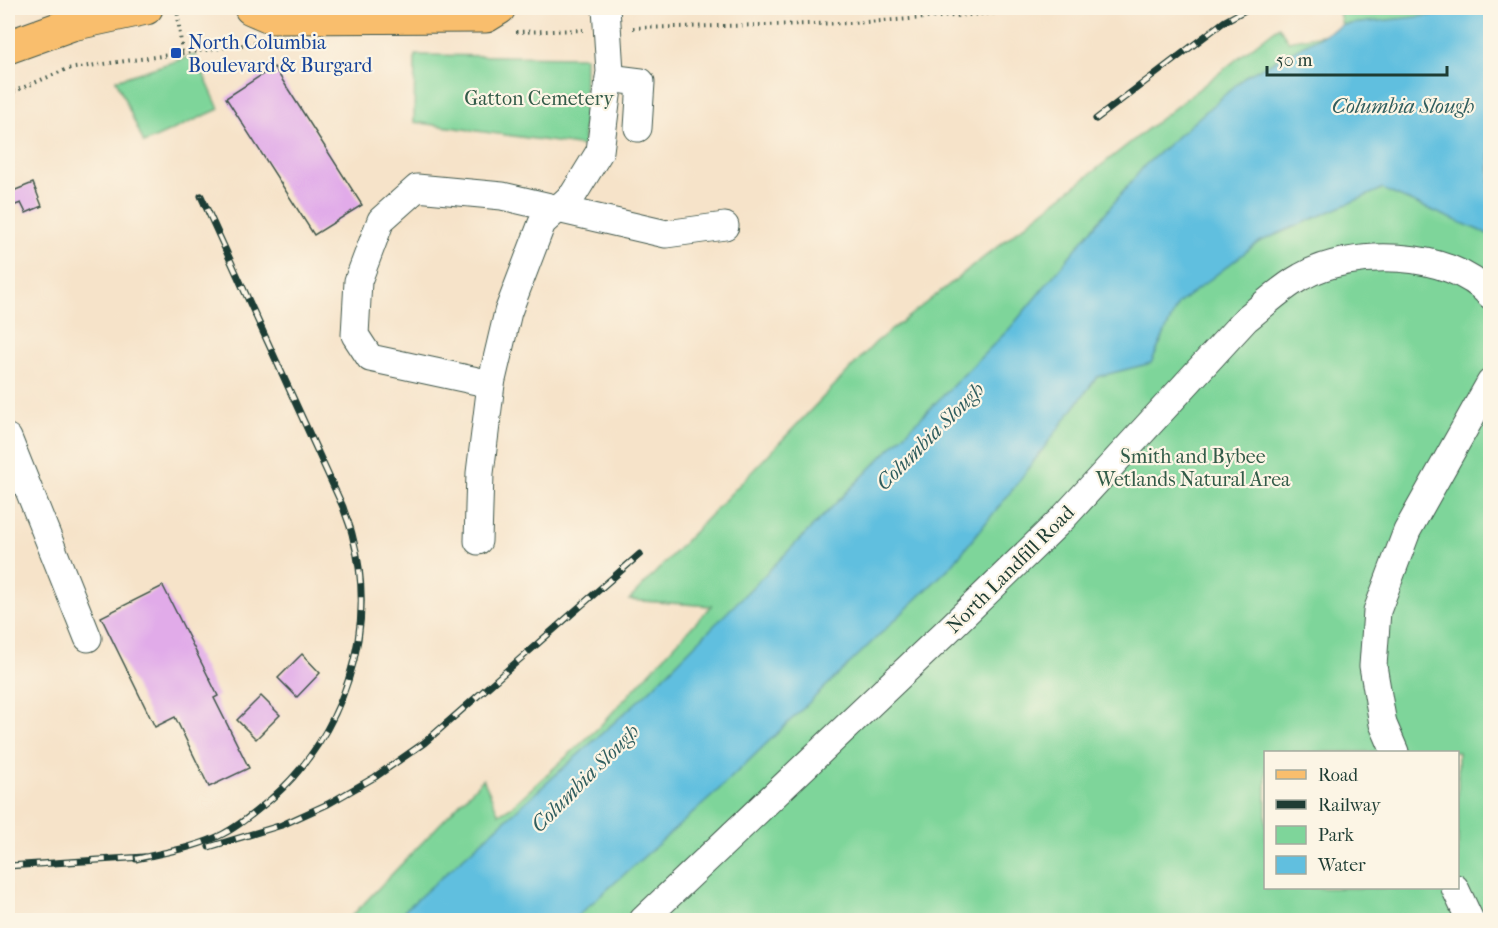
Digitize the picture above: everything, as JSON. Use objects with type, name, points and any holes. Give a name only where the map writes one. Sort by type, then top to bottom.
[{"type":"main road","points":[[8,47],[81,16],[146,8]]},
{"type":"main road","points":[[251,8],[272,17],[486,16],[499,8]]},
{"type":"lane","points":[[478,541],[480,473],[491,384],[508,312],[542,223],[573,195],[600,151],[609,78],[606,8]]},
{"type":"lane","points":[[609,78],[641,82],[638,128]]},
{"type":"lane","points":[[491,384],[370,358],[355,335],[358,281],[381,220],[417,188],[502,196],[666,234],[725,226]]},
{"type":"lane","name":"North Landfill Road","points":[[643,921],[1063,518],[1246,319],[1276,294],[1302,276],[1329,266],[1361,259],[1399,258],[1433,263],[1443,267],[1481,284],[1491,295]]},
{"type":"lane","points":[[1394,751],[1383,724],[1372,666],[1377,611],[1407,531],[1491,383]]},
{"type":"lane","points":[[8,438],[88,638]]},
{"type":"lane","points":[[1455,889],[1470,921]]},
{"type":"path","points":[[8,93],[67,69],[182,53],[177,8]]},
{"type":"path","points":[[823,23],[1069,8]]},
{"type":"green space","name":"Smith and Bybee Wetlands Natural Area","points":[[1338,8],[1490,8],[1490,920],[348,920],[483,779],[499,814],[511,807],[598,728],[711,606],[629,600],[876,342],[1279,26],[1288,41],[1423,17],[1342,25]]},
{"type":"green space","points":[[195,55],[219,109],[144,143],[116,80]]},
{"type":"green space","name":"Gatton Cemetery","points":[[415,55],[585,57],[584,146],[414,122]]},
{"type":"water","name":"Columbia Slough","points":[[1490,9],[1490,235],[1382,189],[1259,242],[1178,304],[1151,363],[1097,377],[1013,489],[952,565],[711,797],[573,920],[394,920],[648,692],[1011,327],[1145,165],[1246,76],[1342,25]]},
{"type":"building","points":[[274,67],[362,205],[314,235],[226,98]]},
{"type":"building","points":[[33,183],[42,206],[26,213],[21,203],[10,207],[8,193]]},
{"type":"building","points":[[163,586],[218,696],[214,698],[249,768],[209,787],[175,717],[155,727],[101,617]]},
{"type":"building","points":[[302,654],[320,673],[297,697],[278,678]]},
{"type":"building","points":[[261,696],[280,715],[256,739],[237,720]]},
{"type":"railway","points":[[1096,119],[1225,21],[1249,8]]},
{"type":"railway","points":[[136,859],[191,846],[223,834],[271,799],[296,774],[318,745],[335,713],[348,680],[357,645],[361,609],[360,573],[352,534],[343,507],[201,196]]},
{"type":"railway","points":[[209,847],[282,825],[328,804],[375,777],[424,743],[640,554]]},
{"type":"railway","points":[[8,866],[144,857]]},
{"type":"place","name":"North Columbia Boulevard & Burgard","points":[[176,53]]}]
